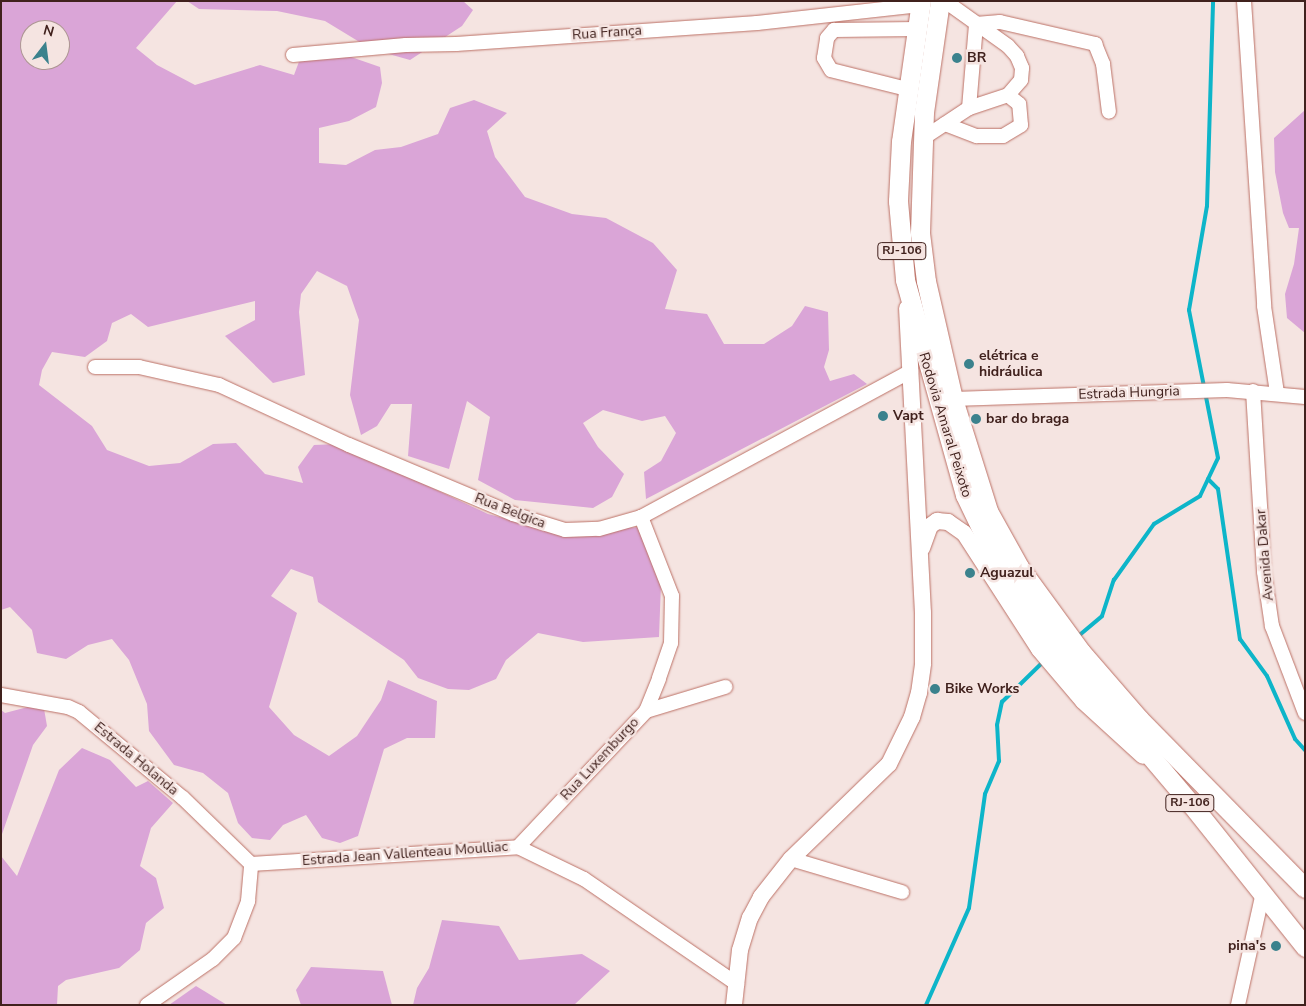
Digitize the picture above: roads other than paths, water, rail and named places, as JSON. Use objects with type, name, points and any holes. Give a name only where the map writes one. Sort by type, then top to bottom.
[{"type":"highway","name":"Rodovia Amaral Peixoto","points":[[940,1],[922,140],[920,233],[926,281],[952,399],[988,511],[1020,567],[1054,642]]},
{"type":"highway","name":"Rodovia Amaral Peixoto","points":[[921,3],[907,89],[898,201],[905,280],[965,494],[992,551],[1054,642],[1167,776],[1262,897],[1302,943]]},
{"type":"highway","name":"Rodovia Amaral Peixoto","points":[[1069,661],[1139,719],[1305,888]]},
{"type":"main road","points":[[734,1005],[740,950],[750,918],[761,897],[791,859],[875,782],[889,764],[912,717],[923,663],[920,557],[905,280]]},
{"type":"main road","points":[[920,557],[933,523],[942,521],[959,529],[972,542],[1054,642]]},
{"type":"street","points":[[922,140],[969,108],[1008,95],[1021,80],[1022,68],[1017,56],[945,1]]},
{"type":"street","points":[[1244,1],[1264,306],[1277,393]]},
{"type":"street","name":"Rua França","points":[[293,55],[406,45],[456,44],[757,23],[921,3]]},
{"type":"street","points":[[976,24],[1000,22],[1095,44],[1103,64],[1109,112]]},
{"type":"street","points":[[969,108],[976,24]]},
{"type":"street","points":[[907,89],[831,70],[824,58],[827,38],[834,30],[917,29]]},
{"type":"street","points":[[946,124],[977,136],[1003,136],[1021,125],[1019,104],[1008,95]]},
{"type":"street","name":"Rua Belgica","points":[[95,367],[139,367],[219,385],[358,449],[544,525],[565,530],[599,529],[641,517],[911,372]]},
{"type":"street","name":"Estrada Hungria","points":[[952,399],[1195,390],[1252,391],[1305,397]]},
{"type":"street","name":"Avenida Dakar","points":[[1252,391],[1264,572],[1272,626],[1305,714]]},
{"type":"street","name":"Rua Luxemburgo","points":[[518,847],[646,711],[671,643],[674,623],[672,596],[641,517]]},
{"type":"street","points":[[646,711],[725,688]]},
{"type":"street","name":"Estrada Holanda","points":[[1,695],[68,707],[79,712],[183,798],[251,864]]},
{"type":"street","name":"Estrada Jean Vallenteau Moulliac","points":[[251,864],[518,847],[584,879],[736,984]]},
{"type":"street","points":[[791,859],[902,892]]},
{"type":"street","points":[[146,1005],[213,959],[234,938],[248,901],[251,864]]},
{"type":"street","points":[[1238,1005],[1262,897]]},
{"type":"waterway","points":[[1076,638],[1102,616],[1114,580],[1154,524],[1200,496],[1218,458],[1189,310],[1207,206],[1213,1]]},
{"type":"waterway","points":[[1208,479],[1218,489],[1240,639],[1267,676],[1295,739],[1305,750]]},
{"type":"waterway","points":[[926,1005],[969,908],[985,794],[999,761],[997,725],[1002,702],[1044,661]]},
{"type":"place","name":"BR","points":[[957,58]]},
{"type":"place","name":"elétrica e hidráulica","points":[[969,364]]},
{"type":"place","name":"Vapt","points":[[883,416]]},
{"type":"place","name":"bar do braga","points":[[976,419]]},
{"type":"place","name":"Aguazul","points":[[970,573]]},
{"type":"place","name":"Bike Works","points":[[935,689]]},
{"type":"place","name":"pina's","points":[[1276,946]]}]
